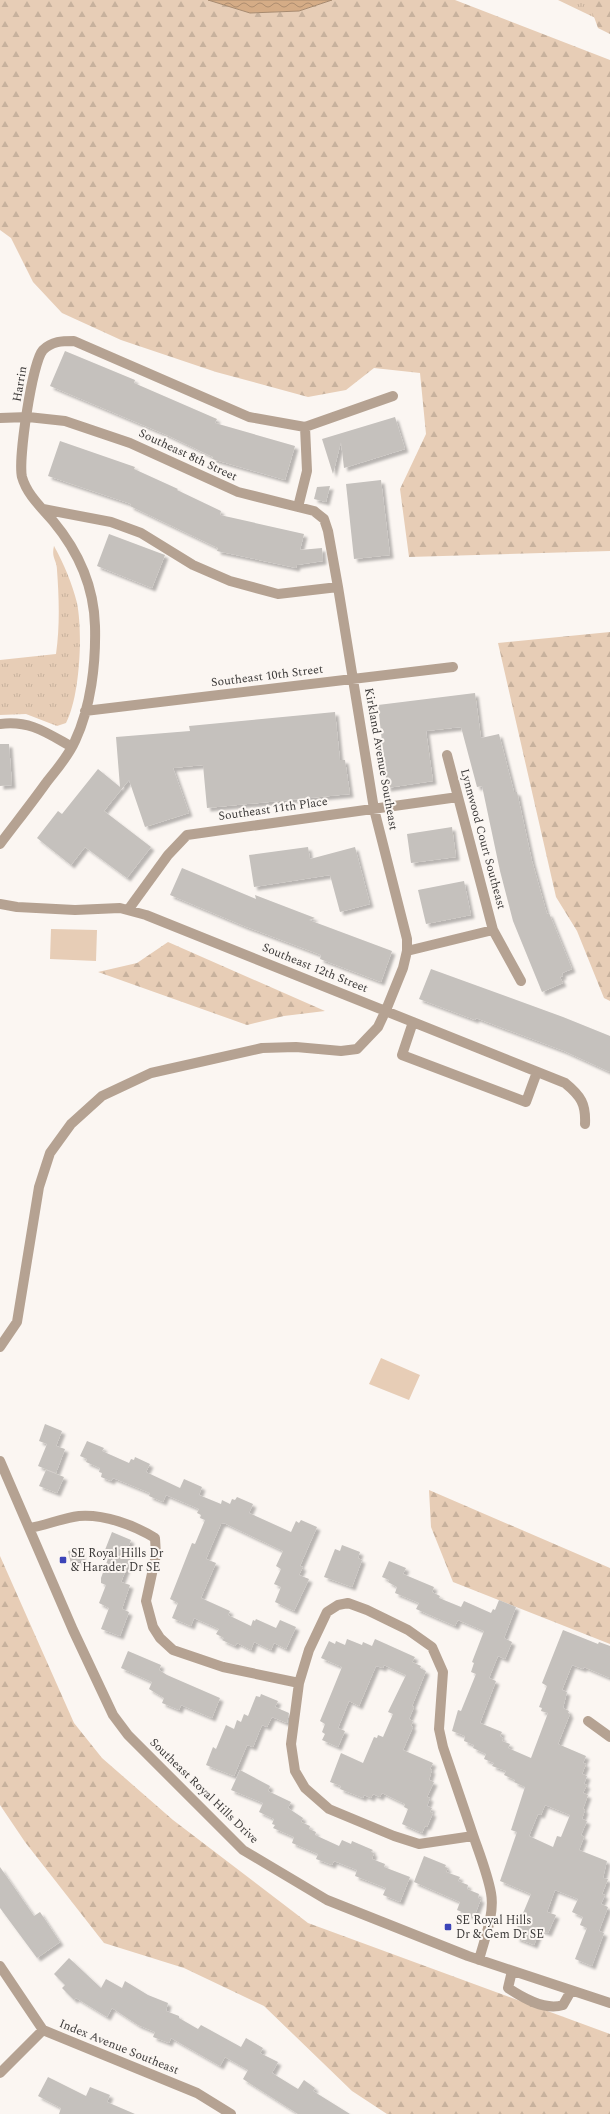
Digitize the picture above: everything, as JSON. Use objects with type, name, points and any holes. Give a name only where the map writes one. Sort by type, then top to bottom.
[{"type":"street","name":"Harrin","points":[[0,844],[72,747],[85,712],[94,663],[95,626],[92,599],[84,572],[72,547],[30,494],[22,477],[22,458],[36,362],[43,351],[58,341],[74,341],[249,417],[305,427]]},
{"type":"street","points":[[298,507],[307,471],[305,427],[393,396]]},
{"type":"street","name":"Southeast 8th Street","points":[[0,418],[28,417],[65,421],[130,443],[238,492],[298,507],[320,515],[324,519],[328,531]]},
{"type":"street","points":[[43,509],[83,516],[118,525],[141,533],[193,566],[230,581],[278,594],[338,587]]},
{"type":"street","name":"Kirkland Avenue Southeast","points":[[0,1347],[17,1322],[33,1214],[39,1187],[50,1153],[71,1124],[102,1096],[151,1074],[262,1048],[296,1047],[341,1051],[357,1049],[378,1027],[386,1010],[408,951],[408,939],[374,809],[328,531]]},
{"type":"street","name":"Southeast 10th Street","points":[[85,712],[453,667]]},
{"type":"street","points":[[0,724],[13,722],[31,725],[72,747]]},
{"type":"street","name":"Lynnwood Court Southeast","points":[[447,755],[493,930],[521,981]]},
{"type":"street","name":"Southeast 11th Place","points":[[128,910],[168,855],[187,835],[458,797]]},
{"type":"street","name":"Southeast 12th Street","points":[[0,904],[17,907],[75,910],[120,908],[146,915],[565,1083],[578,1094],[586,1110],[585,1124]]},
{"type":"street","points":[[408,951],[493,930]]},
{"type":"street","points":[[413,1022],[402,1055],[526,1102],[537,1072]]},
{"type":"street","name":"Southeast Royal Hills Drive","points":[[0,1461],[73,1630],[113,1715],[128,1735],[243,1850],[327,1900],[479,1960],[610,2004]]},
{"type":"street","points":[[30,1528],[79,1516],[113,1520],[138,1528],[155,1538],[156,1554],[146,1601],[153,1627],[160,1638],[172,1650],[248,1673],[299,1683]]},
{"type":"street","points":[[473,1836],[419,1844],[394,1836],[329,1809],[305,1788],[295,1771],[291,1744],[299,1683],[309,1650],[327,1612],[338,1605],[348,1603],[367,1610],[408,1630],[432,1647],[444,1672],[439,1729],[443,1748],[473,1836],[492,1894],[490,1916],[479,1960]]},
{"type":"street","points":[[588,1721],[610,1737]]},
{"type":"street","name":"Index Avenue Southeast","points":[[0,1966],[44,2030],[197,2094],[231,2114]]},
{"type":"street","points":[[512,1971],[508,1988],[524,1999],[555,2008],[563,2005],[571,1991]]},
{"type":"street","points":[[0,2073],[44,2030]]},
{"type":"green space","points":[[0,0],[208,0],[250,13],[299,11],[332,0],[455,0],[610,60],[610,551],[409,557],[400,489],[426,434],[420,373],[374,368],[346,390],[308,397],[216,372],[121,340],[62,313],[33,282],[11,238],[0,230]]},
{"type":"green space","points":[[558,0],[610,0],[610,25]]},
{"type":"green space","points":[[588,0],[610,0],[610,34],[598,28]]},
{"type":"green space","points":[[54,546],[75,596],[80,631],[79,664],[71,711],[66,723],[57,726],[26,714],[0,715],[0,660],[56,654],[59,601],[57,567],[53,553]]},
{"type":"green space","points":[[610,632],[610,1001],[604,998],[577,931],[556,897],[498,643]]},
{"type":"green space","points":[[51,929],[97,930],[96,961],[50,959]]},
{"type":"green space","points":[[168,942],[325,1011],[284,1016],[247,1025],[98,972],[137,963]]},
{"type":"green space","points":[[381,1358],[420,1375],[409,1400],[369,1384]]},
{"type":"green space","points":[[429,1490],[610,1568],[610,1644],[453,1582],[431,1527]]},
{"type":"green space","points":[[0,1556],[74,1723],[102,1758],[173,1820],[308,1923],[610,2034],[610,2114],[387,2114],[352,2091],[264,2006],[184,1968],[104,1943],[25,1842],[0,1805]]},
{"type":"water","points":[[208,0],[332,0],[299,11],[250,13]]},
{"type":"building","points":[[65,351],[135,380],[134,383],[217,419],[215,423],[295,446],[285,480],[212,459],[213,457],[169,436],[50,386]]},
{"type":"building","points":[[395,417],[405,449],[344,468],[341,442],[333,474],[322,439]]},
{"type":"building","points":[[60,441],[135,467],[134,469],[221,511],[220,515],[304,534],[300,550],[322,548],[323,561],[297,565],[296,568],[217,551],[218,548],[130,506],[131,504],[48,476]]},
{"type":"building","points":[[381,480],[390,555],[354,559],[346,484]]},
{"type":"building","points":[[330,486],[326,502],[314,499],[317,487]]},
{"type":"building","points":[[109,534],[165,555],[152,588],[97,566]]},
{"type":"building","points":[[475,693],[481,738],[499,734],[514,792],[517,792],[532,861],[547,914],[549,913],[572,969],[562,973],[563,976],[560,977],[563,983],[542,992],[513,921],[500,871],[482,786],[477,787],[461,727],[426,731],[433,781],[387,788],[378,705]]},
{"type":"building","points":[[335,712],[340,760],[345,760],[350,794],[207,808],[203,765],[173,768],[189,813],[145,827],[129,780],[104,811],[151,847],[127,878],[85,847],[71,865],[37,838],[58,811],[62,814],[98,769],[120,787],[116,737],[190,731],[189,726]]},
{"type":"building","points":[[0,744],[9,744],[12,785],[0,786]]},
{"type":"building","points":[[452,827],[456,857],[411,863],[407,834]]},
{"type":"building","points":[[308,847],[310,859],[355,847],[370,904],[340,912],[330,875],[254,887],[249,855]]},
{"type":"building","points":[[182,868],[256,899],[255,895],[315,918],[309,920],[392,951],[381,982],[320,959],[321,955],[244,926],[170,895]]},
{"type":"building","points":[[464,881],[471,915],[426,924],[418,890]]},
{"type":"building","points":[[431,969],[563,1017],[610,1036],[610,1072],[564,1051],[476,1018],[475,1020],[419,999]]},
{"type":"building","points":[[45,1424],[62,1431],[56,1446],[65,1449],[56,1473],[38,1466],[47,1444],[39,1441]]},
{"type":"building","points":[[87,1441],[104,1448],[102,1451],[129,1463],[131,1459],[134,1460],[135,1457],[150,1464],[146,1472],[180,1488],[184,1479],[202,1487],[199,1495],[221,1504],[222,1500],[230,1504],[232,1499],[235,1500],[237,1497],[253,1504],[249,1513],[291,1532],[296,1521],[299,1523],[301,1520],[317,1527],[300,1566],[303,1567],[299,1575],[309,1579],[294,1611],[275,1602],[281,1587],[274,1584],[281,1569],[276,1566],[283,1551],[224,1523],[221,1524],[206,1559],[216,1563],[201,1598],[230,1611],[228,1615],[251,1626],[253,1620],[255,1621],[256,1619],[276,1628],[280,1620],[296,1627],[286,1649],[274,1643],[271,1650],[254,1642],[251,1650],[237,1643],[235,1646],[222,1640],[224,1638],[216,1634],[219,1629],[194,1618],[191,1626],[172,1618],[178,1603],[170,1599],[192,1543],[195,1544],[205,1520],[200,1518],[201,1515],[197,1513],[199,1509],[166,1495],[163,1502],[149,1496],[150,1493],[123,1482],[113,1478],[111,1481],[101,1477],[102,1473],[99,1472],[100,1468],[86,1462],[87,1459],[80,1456]]},
{"type":"building","points":[[46,1470],[64,1477],[57,1493],[39,1486]]},
{"type":"building","points":[[112,1532],[131,1540],[125,1555],[131,1557],[121,1582],[130,1585],[122,1609],[129,1612],[120,1636],[101,1629],[109,1608],[99,1603],[106,1585],[101,1583],[101,1578],[110,1553],[103,1555]]},
{"type":"building","points":[[342,1545],[360,1552],[358,1558],[362,1560],[352,1587],[324,1577],[335,1549],[340,1551]]},
{"type":"building","points":[[80,1548],[83,1560],[71,1564],[68,1551]]},
{"type":"building","points":[[389,1561],[406,1568],[403,1574],[434,1587],[432,1592],[440,1596],[439,1598],[461,1607],[464,1601],[491,1613],[493,1609],[495,1610],[499,1600],[516,1607],[504,1638],[512,1642],[505,1659],[498,1656],[489,1678],[496,1681],[480,1723],[502,1732],[500,1736],[503,1738],[502,1741],[510,1744],[508,1748],[531,1758],[548,1713],[541,1711],[542,1708],[539,1707],[547,1686],[542,1683],[563,1630],[598,1644],[599,1642],[610,1646],[610,1678],[584,1667],[583,1669],[572,1665],[562,1690],[567,1692],[563,1708],[569,1711],[568,1713],[570,1714],[558,1744],[586,1756],[583,1763],[586,1764],[582,1774],[587,1776],[584,1784],[587,1785],[583,1793],[588,1795],[583,1809],[585,1810],[582,1819],[587,1821],[581,1835],[584,1837],[579,1850],[607,1861],[603,1878],[608,1879],[602,1894],[605,1895],[601,1904],[608,1907],[599,1931],[604,1933],[592,1966],[575,1959],[587,1928],[580,1925],[583,1917],[572,1912],[578,1899],[555,1890],[547,1912],[556,1915],[548,1933],[540,1930],[534,1945],[516,1938],[519,1931],[516,1930],[531,1894],[500,1881],[517,1832],[511,1830],[525,1787],[504,1775],[506,1771],[492,1766],[494,1763],[484,1759],[486,1754],[473,1748],[474,1745],[464,1741],[465,1736],[452,1731],[458,1710],[461,1711],[476,1674],[471,1672],[474,1663],[472,1662],[484,1631],[458,1620],[455,1626],[416,1609],[419,1603],[395,1593],[397,1587],[388,1582],[389,1580],[382,1577]],"holes":[[[545,1805],[570,1815],[561,1837],[557,1836],[553,1847],[529,1836],[538,1814],[541,1815]]]},
{"type":"building","points":[[347,1639],[362,1645],[363,1642],[372,1646],[375,1639],[415,1657],[412,1662],[421,1666],[420,1668],[426,1671],[412,1706],[414,1707],[409,1719],[413,1721],[411,1726],[413,1727],[403,1750],[433,1763],[430,1769],[432,1770],[429,1780],[434,1782],[427,1797],[430,1798],[427,1806],[432,1808],[430,1812],[433,1813],[427,1827],[425,1826],[422,1833],[402,1824],[408,1809],[404,1807],[405,1804],[382,1793],[380,1797],[373,1794],[371,1798],[364,1795],[363,1798],[340,1789],[341,1786],[330,1782],[341,1753],[363,1763],[374,1737],[377,1738],[378,1735],[383,1737],[393,1714],[388,1712],[406,1675],[384,1665],[383,1668],[376,1666],[359,1706],[349,1701],[338,1728],[345,1731],[338,1747],[322,1740],[325,1734],[322,1732],[325,1724],[320,1721],[342,1667],[321,1658],[329,1641],[335,1644],[336,1641],[345,1645]]},
{"type":"building","points":[[128,1651],[161,1665],[159,1670],[167,1675],[220,1698],[212,1718],[181,1705],[179,1710],[162,1703],[164,1698],[149,1689],[152,1682],[121,1668]]},
{"type":"building","points":[[261,1694],[278,1701],[275,1707],[289,1713],[287,1723],[272,1717],[267,1727],[262,1725],[253,1747],[247,1745],[234,1776],[206,1765],[213,1747],[216,1749],[226,1725],[234,1729],[237,1720],[241,1722],[244,1714],[248,1716],[256,1696],[260,1697]]},
{"type":"building","points":[[240,1770],[270,1786],[268,1791],[291,1802],[288,1808],[303,1818],[301,1822],[310,1826],[309,1829],[316,1832],[315,1835],[339,1846],[342,1840],[351,1844],[352,1841],[373,1850],[371,1852],[374,1853],[372,1859],[385,1864],[384,1867],[410,1877],[400,1902],[383,1895],[386,1888],[355,1876],[357,1870],[334,1861],[332,1865],[316,1859],[318,1854],[292,1843],[294,1837],[273,1828],[275,1825],[272,1824],[274,1819],[259,1812],[263,1803],[231,1790]]},
{"type":"building","points":[[424,1856],[446,1865],[445,1867],[448,1868],[446,1872],[460,1877],[458,1881],[468,1885],[467,1889],[479,1894],[478,1898],[481,1899],[474,1917],[457,1910],[460,1902],[414,1882]]},
{"type":"building","points":[[0,1867],[34,1916],[40,1912],[60,1942],[37,1958],[0,1908]]},
{"type":"building","points":[[69,1958],[101,1988],[106,1979],[122,1988],[125,1981],[148,1995],[168,2003],[166,2011],[179,2016],[179,2018],[198,2029],[201,2025],[241,2047],[246,2038],[263,2048],[260,2053],[278,2062],[272,2073],[298,2089],[304,2080],[315,2088],[313,2091],[350,2114],[298,2114],[243,2079],[248,2070],[225,2057],[220,2066],[171,2038],[169,2043],[153,2037],[155,2032],[138,2025],[112,2008],[107,2017],[76,1998],[74,2000],[62,1988],[65,1985],[54,1974]]},
{"type":"building","points":[[48,2077],[86,2096],[90,2087],[110,2095],[107,2102],[135,2114],[59,2114],[61,2108],[38,2096]]},
{"type":"place","name":"SE Royal Hills Dr & Harader Dr SE","points":[[63,1560]]},
{"type":"place","name":"SE Royal Hills Dr & Gem Dr SE","points":[[448,1927]]}]
